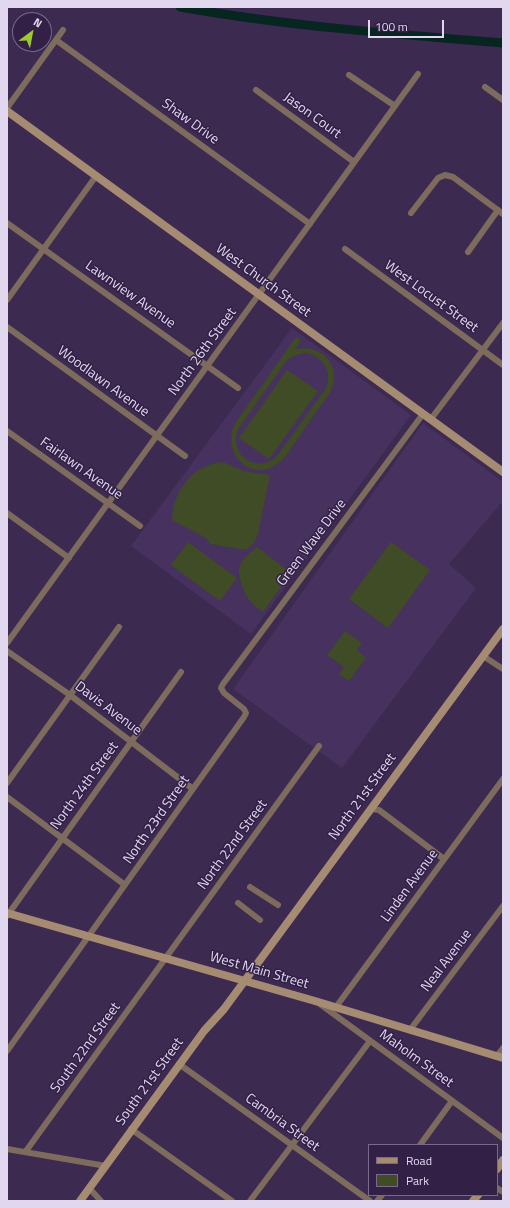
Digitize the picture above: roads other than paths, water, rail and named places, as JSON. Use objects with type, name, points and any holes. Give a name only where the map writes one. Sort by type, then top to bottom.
[{"type":"main road","name":"West Church Street","points":[[7,110],[503,472]]},
{"type":"main road","name":"North 21st Street","points":[[244,980],[503,629]]},
{"type":"main road","name":"West Main Street","points":[[8,914],[244,980],[500,1057]]},
{"type":"main road","name":"South 21st Street","points":[[80,1201],[131,1129],[204,1031],[224,1009],[244,980]]},
{"type":"street","points":[[7,110],[63,30]]},
{"type":"street","name":"Shaw Drive","points":[[56,40],[310,224]]},
{"type":"street","name":"North 26th Street","points":[[7,643],[418,74]]},
{"type":"street","points":[[349,75],[395,106]]},
{"type":"street","points":[[485,87],[503,100]]},
{"type":"street","name":"Jason Court","points":[[256,90],[354,162]]},
{"type":"street","points":[[411,213],[438,178],[445,175],[453,177],[501,212],[468,252]]},
{"type":"street","points":[[7,300],[96,176]]},
{"type":"street","name":"Lawnview Avenue","points":[[7,223],[238,388]]},
{"type":"street","name":"West Locust Street","points":[[345,249],[503,365]]},
{"type":"street","points":[[431,420],[503,323]]},
{"type":"street","name":"Woodlawn Avenue","points":[[7,327],[185,456]]},
{"type":"street","name":"Green Wave Drive","points":[[244,717],[246,713],[244,709],[224,694],[221,688],[267,623],[423,414]]},
{"type":"street","name":"Fairlawn Avenue","points":[[7,431],[140,526]]},
{"type":"street","points":[[7,513],[69,558]]},
{"type":"street","points":[[7,784],[119,627]]},
{"type":"street","name":"Davis Avenue","points":[[7,651],[70,695],[193,789]]},
{"type":"street","points":[[483,656],[503,669]]},
{"type":"street","name":"North 24th Street","points":[[8,914],[181,672]]},
{"type":"street","name":"North 23rd Street","points":[[7,1051],[244,717]]},
{"type":"street","name":"North 22nd Street","points":[[166,958],[319,746]]},
{"type":"street","name":"Linden Avenue","points":[[336,1007],[503,779]]},
{"type":"street","points":[[7,797],[125,885]]},
{"type":"street","points":[[371,809],[379,810],[444,859]]},
{"type":"street","points":[[250,887],[278,905]]},
{"type":"street","points":[[238,903],[260,920]]},
{"type":"street","name":"Neal Avenue","points":[[410,1030],[503,906]]},
{"type":"street","name":"South 22nd Street","points":[[26,1151],[166,958]]},
{"type":"street","name":"Maholm Street","points":[[315,1001],[503,1138]]},
{"type":"street","points":[[250,1201],[370,1040]]},
{"type":"street","points":[[500,1057],[503,1048]]},
{"type":"street","name":"Cambria Street","points":[[180,1064],[370,1201]]},
{"type":"street","points":[[421,1144],[452,1101]]},
{"type":"street","points":[[131,1129],[232,1201]]},
{"type":"street","points":[[7,1149],[26,1151],[106,1166]]},
{"type":"street","points":[[89,1188],[101,1201]]},
{"type":"waterway","points":[[180,7],[220,14],[301,24],[382,33],[503,43]]}]
